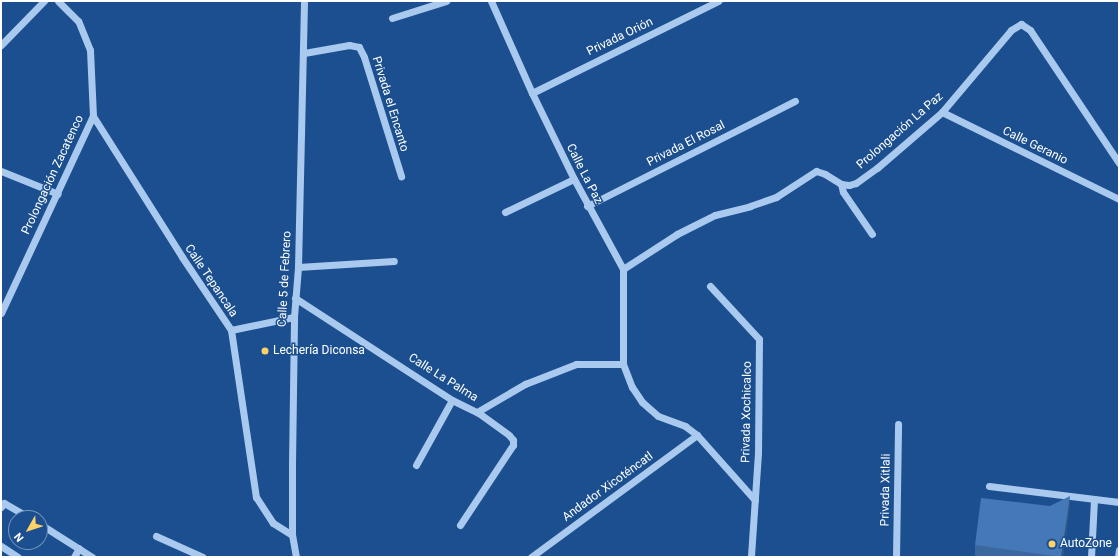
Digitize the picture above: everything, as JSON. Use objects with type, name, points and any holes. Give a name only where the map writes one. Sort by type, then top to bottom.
[{"type":"street","points":[[1,45],[44,1]]},
{"type":"street","name":"Prolongación Zacatenco","points":[[1,313],[58,194],[93,116],[90,50],[78,21],[58,1]]},
{"type":"street","name":"Calle 5 de Febrero","points":[[296,557],[292,535],[294,317],[298,267],[304,1]]},
{"type":"street","points":[[392,18],[446,1]]},
{"type":"street","name":"Calle La Paz","points":[[491,1],[532,93],[587,206],[622,269],[623,364]]},
{"type":"street","name":"Privada Orión","points":[[532,93],[718,1]]},
{"type":"street","name":"Prolongación La Paz","points":[[842,184],[849,185],[856,183],[877,168],[942,112],[1011,30],[1021,24],[1030,30],[1119,163]]},
{"type":"street","name":"Privada el Encanto","points":[[304,54],[349,45],[359,47],[364,57],[401,176]]},
{"type":"street","name":"Privada El Rosal","points":[[587,206],[795,102]]},
{"type":"street","name":"Calle Geranio","points":[[942,112],[1119,199]]},
{"type":"street","name":"Calle Tepancala","points":[[93,116],[182,257],[231,330],[256,497],[273,523],[292,535]]},
{"type":"street","points":[[1,171],[58,194]]},
{"type":"street","points":[[622,269],[677,234],[715,214],[750,206],[776,197],[797,185],[812,173],[821,172],[842,184],[843,192],[872,234]]},
{"type":"street","points":[[504,212],[574,179]]},
{"type":"street","points":[[298,267],[394,261]]},
{"type":"street","name":"Privada Xochicalco","points":[[710,286],[759,339],[755,500],[751,557]]},
{"type":"street","name":"Calle La Palma","points":[[295,298],[452,400],[477,412],[525,384],[576,364],[623,364]]},
{"type":"street","points":[[231,330],[294,317]]},
{"type":"street","points":[[623,364],[632,387],[642,402],[658,416],[685,426],[697,435],[755,500]]},
{"type":"street","points":[[416,465],[452,400]]},
{"type":"street","points":[[460,525],[513,445],[513,440],[510,435],[477,412]]},
{"type":"street","name":"Privada Xitlali","points":[[896,557],[898,424]]},
{"type":"street","name":"Andador Xicoténcatl","points":[[531,557],[697,435]]},
{"type":"street","points":[[989,486],[1119,502]]},
{"type":"street","points":[[1091,557],[1094,499]]},
{"type":"street","points":[[1,508],[4,502],[17,510]]},
{"type":"street","points":[[48,529],[92,557]]},
{"type":"street","points":[[156,536],[203,557]]},
{"type":"street","points":[[1,546],[18,557]]},
{"type":"street","points":[[74,557],[79,548]]},
{"type":"street","points":[[1118,557],[1119,550]]},
{"type":"building","points":[[1070,496],[1061,557],[975,545],[981,498],[1050,506]]},
{"type":"place","name":"Lechería Diconsa","points":[[265,351]]},
{"type":"place","name":"AutoZone","points":[[1052,544]]}]
